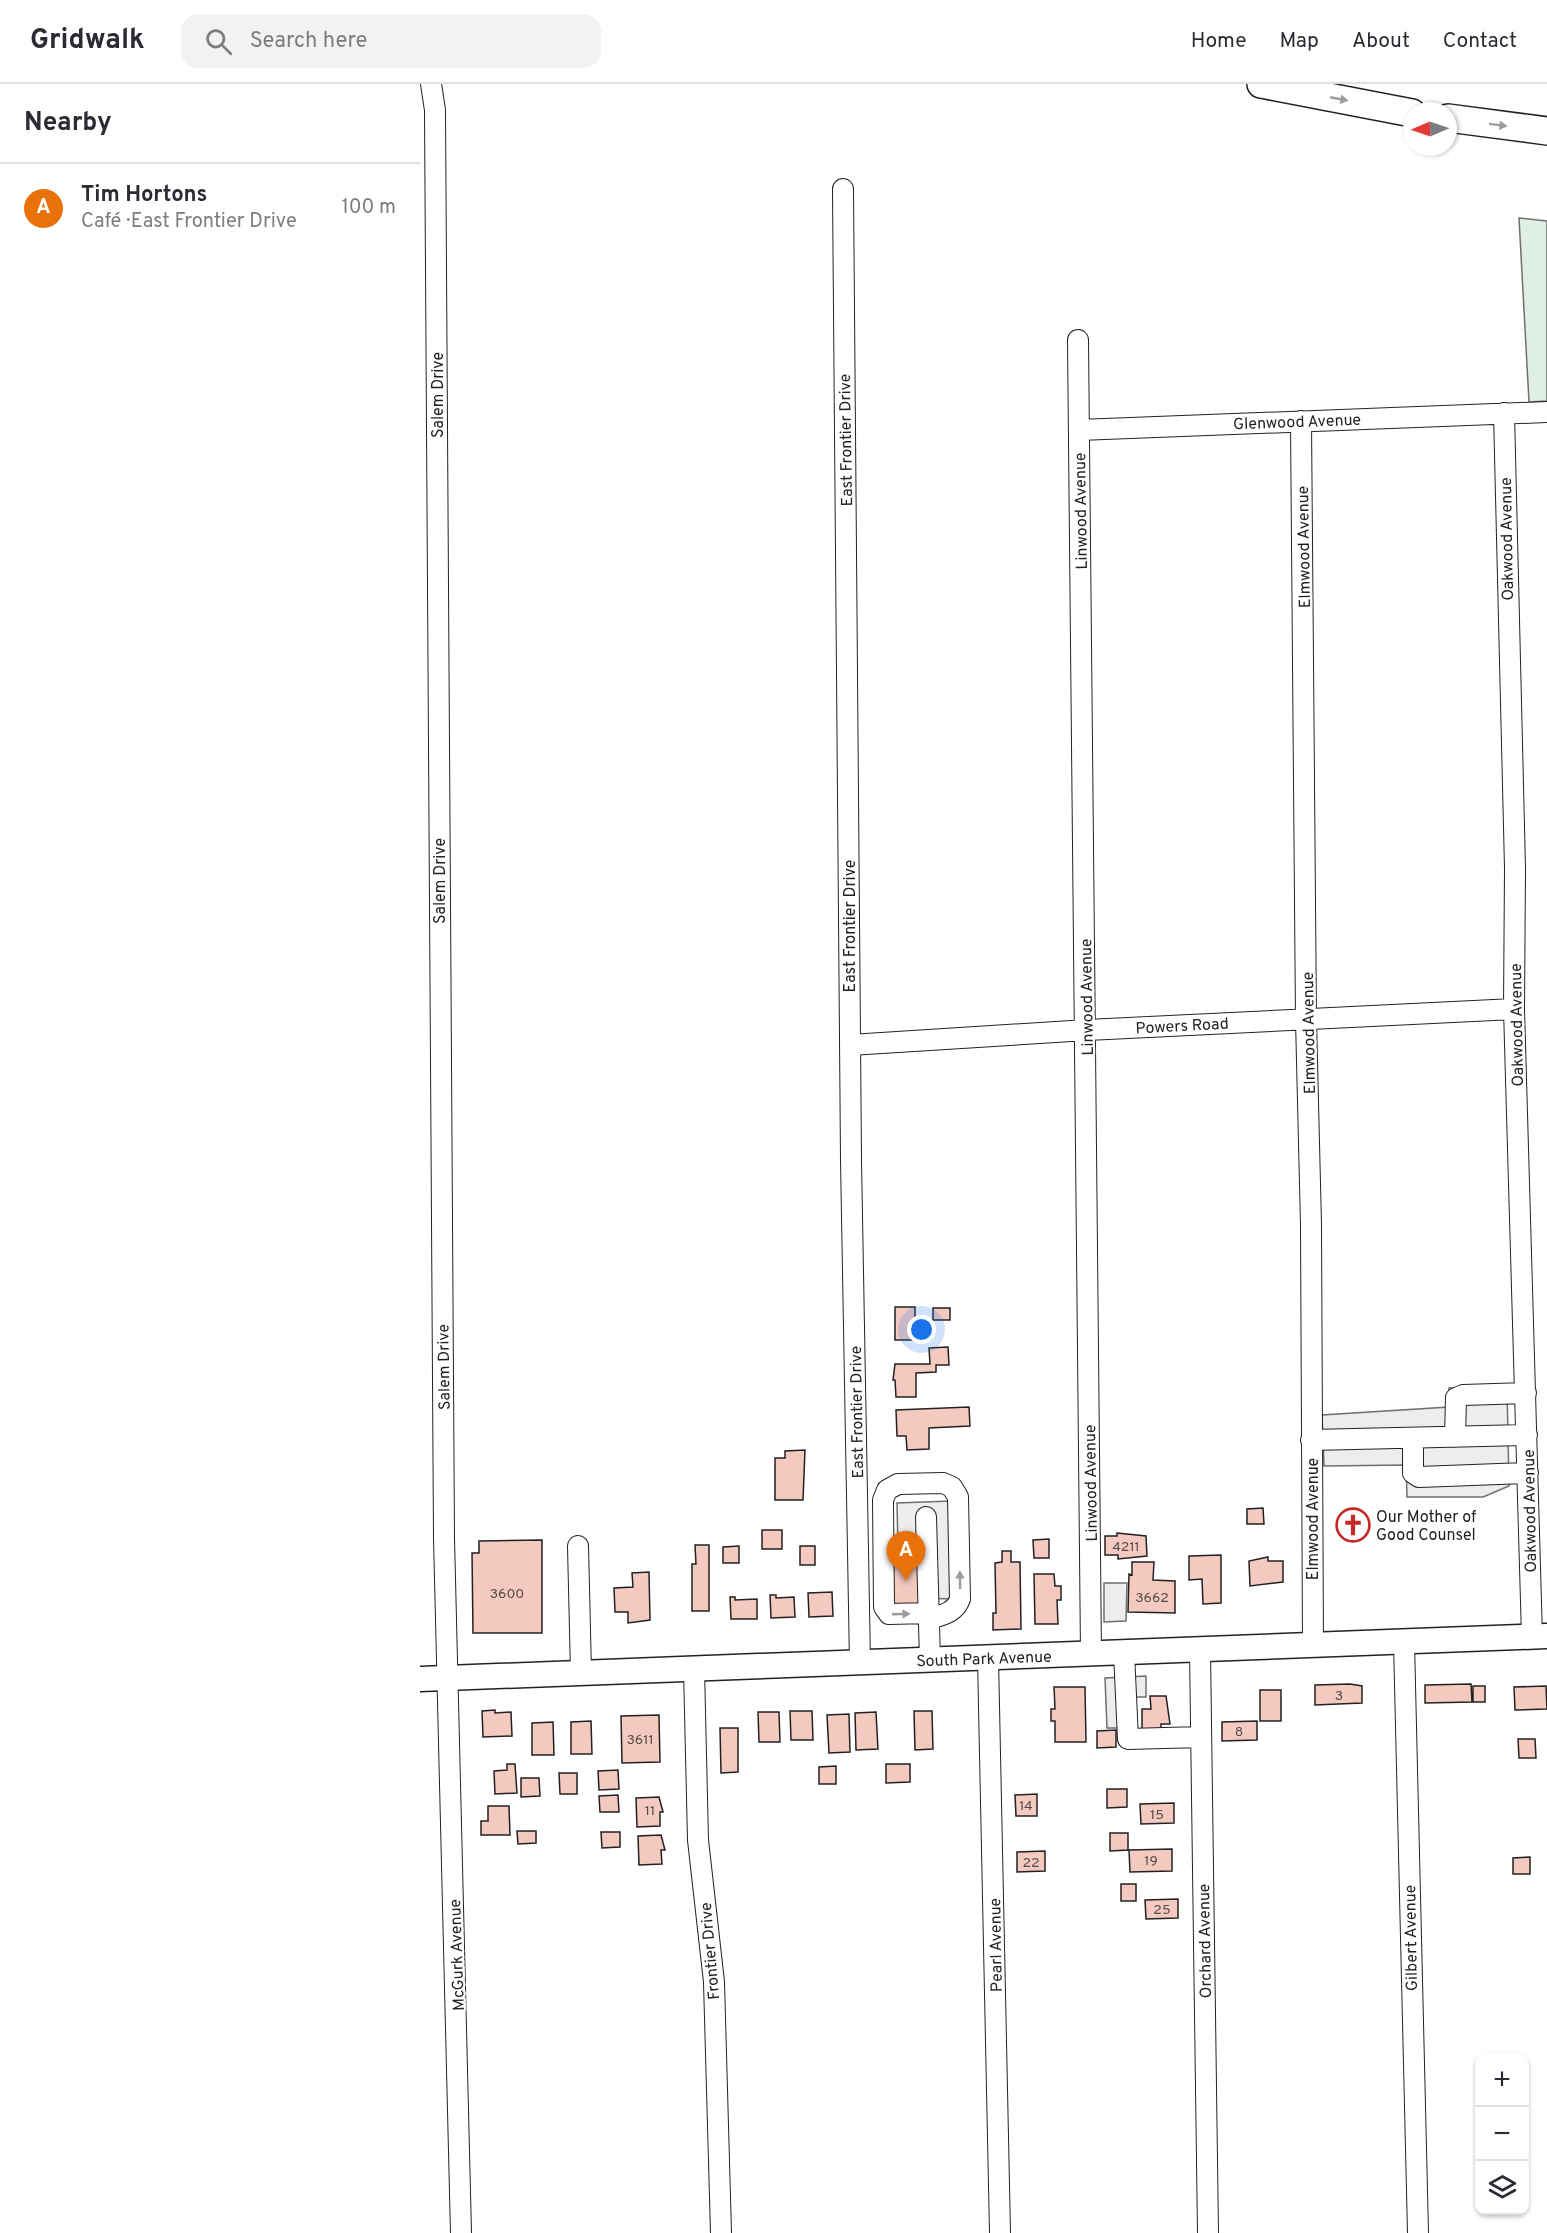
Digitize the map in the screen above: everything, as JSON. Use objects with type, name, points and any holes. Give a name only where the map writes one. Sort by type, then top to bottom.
[{"type":"highway","points":[[1261,84],[1403,111]]},
{"type":"highway","points":[[1457,119],[1547,131]]},
{"type":"main road","name":"South Park Avenue","points":[[420,1679],[1539,1637]]},
{"type":"street","name":"Salem Drive","points":[[431,84],[435,110],[444,1538],[449,1678]]},
{"type":"street","name":"East Frontier Drive","points":[[843,189],[850,1045],[860,1663]]},
{"type":"street","name":"Linwood Avenue","points":[[1078,340],[1087,1030],[1091,1654]]},
{"type":"street","name":"Glenwood Avenue","points":[[1079,430],[1547,412]]},
{"type":"street","name":"Oakwood Avenue","points":[[1509,413],[1515,859],[1514,1009],[1528,1473],[1539,1637]]},
{"type":"street","name":"Elmwood Avenue","points":[[1301,421],[1306,1020],[1311,1225],[1313,1645]]},
{"type":"street","name":"Powers Road","points":[[850,1045],[1087,1030],[1514,1009]]},
{"type":"street","points":[[1455,1437],[1454,1403],[1456,1398],[1463,1395],[1526,1393]]},
{"type":"street","points":[[1311,1440],[1527,1435]]},
{"type":"street","points":[[1413,1438],[1413,1473],[1419,1477],[1528,1473]]},
{"type":"street","points":[[944,1483],[952,1487],[958,1497],[960,1599],[957,1607],[946,1614],[929,1616],[890,1614],[884,1607],[883,1500],[887,1490],[898,1484],[944,1483]]},
{"type":"street","points":[[926,1517],[930,1660]]},
{"type":"street","points":[[578,1546],[581,1673]]},
{"type":"street","name":"Gilbert Avenue","points":[[1404,1642],[1418,2233]]},
{"type":"street","name":"Orchard Avenue","points":[[1200,1650],[1208,2233]]},
{"type":"street","points":[[1124,1653],[1128,1739],[1201,1737]]},
{"type":"street","name":"Pearl Avenue","points":[[988,1658],[1000,2233]]},
{"type":"street","name":"Frontier Drive","points":[[694,1669],[699,1840],[714,1982],[721,2233]]},
{"type":"street","name":"McGurk Avenue","points":[[449,1678],[461,2233]]},
{"type":"green space","points":[[1519,218],[1547,221],[1547,401],[1529,402]]},
{"type":"shaded area","points":[[1507,1386],[1509,1486],[1483,1497],[1407,1497],[1406,1465],[1324,1466],[1322,1415],[1449,1407],[1449,1388]]},
{"type":"shaded area","points":[[951,1501],[951,1599],[922,1598],[921,1551],[898,1551],[897,1503]]},
{"type":"shaded area","points":[[1104,1583],[1127,1583],[1126,1621],[1104,1622]]},
{"type":"shaded area","points":[[1146,1676],[1146,1697],[1136,1697],[1136,1728],[1107,1728],[1105,1678]]},
{"type":"building","points":[[895,1307],[915,1307],[915,1340],[895,1340]]},
{"type":"building","points":[[933,1308],[950,1308],[950,1320],[933,1320]]},
{"type":"building","points":[[948,1347],[949,1365],[936,1365],[936,1372],[916,1373],[916,1397],[896,1397],[895,1380],[893,1380],[895,1364],[930,1364],[929,1348]]},
{"type":"building","points":[[969,1407],[970,1426],[929,1428],[929,1449],[907,1450],[906,1436],[897,1436],[896,1410]]},
{"type":"building","points":[[805,1450],[803,1500],[775,1500],[775,1458],[785,1458],[785,1451]]},
{"type":"building","points":[[1263,1508],[1264,1524],[1247,1524],[1247,1509]]},
{"type":"building","points":[[762,1530],[782,1530],[782,1549],[762,1549]]},
{"type":"building","points":[[1117,1533],[1146,1536],[1147,1556],[1118,1559],[1118,1555],[1105,1555],[1105,1536],[1117,1536]]},
{"type":"building","points":[[1049,1539],[1049,1558],[1034,1558],[1033,1540]]},
{"type":"building","points":[[542,1540],[542,1633],[473,1633],[472,1553],[479,1553],[479,1541]]},
{"type":"building","points":[[695,1545],[709,1545],[709,1611],[692,1611],[692,1564],[696,1564]]},
{"type":"building","points":[[739,1546],[739,1563],[723,1563],[723,1547]]},
{"type":"building","points":[[800,1546],[815,1546],[815,1565],[800,1565]]},
{"type":"building","points":[[1002,1551],[1011,1551],[1011,1562],[1020,1562],[1021,1629],[993,1630],[993,1613],[996,1613],[995,1563],[1002,1562]]},
{"type":"building","points":[[1221,1555],[1221,1603],[1203,1604],[1202,1579],[1189,1580],[1189,1556]]},
{"type":"building","points":[[920,1557],[921,1605],[891,1605],[890,1558]]},
{"type":"building","points":[[1268,1557],[1268,1561],[1283,1561],[1283,1582],[1250,1586],[1249,1561]]},
{"type":"building","points":[[1132,1562],[1154,1562],[1153,1580],[1175,1581],[1175,1613],[1128,1612],[1129,1574],[1132,1575]]},
{"type":"building","points":[[649,1572],[650,1620],[628,1623],[628,1612],[615,1612],[614,1588],[633,1587],[632,1573]]},
{"type":"building","points":[[1034,1574],[1054,1574],[1055,1586],[1061,1586],[1061,1600],[1057,1600],[1058,1624],[1035,1624]]},
{"type":"building","points":[[832,1592],[833,1616],[809,1617],[808,1593]]},
{"type":"building","points":[[770,1595],[776,1595],[776,1598],[794,1597],[795,1617],[771,1618]]},
{"type":"building","points":[[730,1597],[735,1597],[735,1600],[757,1599],[757,1619],[731,1619]]},
{"type":"building","points":[[1471,1684],[1472,1702],[1425,1703],[1425,1685]]},
{"type":"building","points":[[1315,1685],[1362,1686],[1362,1703],[1315,1705]]},
{"type":"building","points":[[1473,1686],[1485,1686],[1485,1702],[1473,1702]]},
{"type":"building","points":[[1546,1686],[1547,1709],[1515,1710],[1514,1687]]},
{"type":"building","points":[[1054,1687],[1085,1687],[1086,1742],[1055,1742],[1055,1721],[1051,1721],[1051,1709],[1055,1709]]},
{"type":"building","points":[[1260,1690],[1281,1690],[1281,1721],[1260,1721]]},
{"type":"building","points":[[1150,1696],[1166,1696],[1170,1724],[1161,1724],[1161,1731],[1142,1731],[1142,1709],[1151,1709]]},
{"type":"building","points":[[495,1710],[495,1713],[511,1712],[512,1736],[483,1737],[482,1711]]},
{"type":"building","points":[[790,1711],[812,1711],[813,1740],[791,1740]]},
{"type":"building","points":[[914,1711],[932,1711],[933,1749],[915,1750]]},
{"type":"building","points":[[758,1712],[779,1712],[780,1742],[759,1742]]},
{"type":"building","points":[[876,1712],[878,1749],[856,1750],[855,1713]]},
{"type":"building","points":[[849,1714],[850,1752],[829,1753],[827,1715]]},
{"type":"building","points":[[659,1715],[660,1762],[622,1763],[621,1716]]},
{"type":"building","points":[[591,1721],[592,1754],[571,1754],[571,1722]]},
{"type":"building","points":[[1257,1721],[1257,1740],[1222,1741],[1222,1722]]},
{"type":"building","points":[[553,1722],[554,1755],[532,1755],[532,1723]]},
{"type":"building","points":[[720,1728],[738,1728],[738,1772],[721,1773]]},
{"type":"building","points":[[1116,1730],[1116,1747],[1097,1748],[1097,1731]]},
{"type":"building","points":[[1518,1739],[1535,1739],[1536,1758],[1519,1758]]},
{"type":"building","points":[[507,1764],[515,1764],[517,1793],[495,1794],[494,1771],[507,1770]]},
{"type":"building","points":[[886,1764],[910,1764],[910,1782],[886,1783]]},
{"type":"building","points":[[836,1766],[836,1784],[819,1784],[819,1767]]},
{"type":"building","points":[[618,1770],[619,1789],[599,1790],[598,1771]]},
{"type":"building","points":[[559,1773],[577,1773],[577,1794],[560,1794]]},
{"type":"building","points":[[521,1778],[539,1778],[540,1796],[521,1797]]},
{"type":"building","points":[[1107,1789],[1127,1789],[1127,1807],[1107,1808]]},
{"type":"building","points":[[1037,1794],[1037,1816],[1016,1816],[1015,1795]]},
{"type":"building","points":[[618,1795],[619,1812],[600,1812],[599,1796]]},
{"type":"building","points":[[659,1797],[663,1812],[660,1812],[660,1826],[637,1827],[636,1798]]},
{"type":"building","points":[[1174,1803],[1174,1823],[1141,1824],[1140,1804]]},
{"type":"building","points":[[488,1806],[509,1806],[510,1835],[481,1835],[481,1821],[488,1821]]},
{"type":"building","points":[[517,1831],[536,1831],[536,1843],[518,1844]]},
{"type":"building","points":[[601,1832],[620,1832],[620,1847],[602,1848]]},
{"type":"building","points":[[1110,1833],[1128,1833],[1128,1850],[1110,1851]]},
{"type":"building","points":[[661,1835],[665,1850],[661,1850],[662,1864],[639,1865],[638,1836]]},
{"type":"building","points":[[1172,1849],[1172,1871],[1130,1872],[1129,1850]]},
{"type":"building","points":[[1045,1851],[1045,1871],[1017,1872],[1017,1852]]},
{"type":"building","points":[[1530,1857],[1530,1874],[1513,1874],[1513,1858]]},
{"type":"building","points":[[1121,1884],[1136,1884],[1136,1901],[1121,1901]]},
{"type":"building","points":[[1178,1899],[1178,1918],[1146,1919],[1145,1900]]},
{"type":"place","name":"Our Mother of Good Counsel","points":[[1353,1525]]},
{"type":"place","name":"Tim Hortons","points":[[906,1581]]}]
